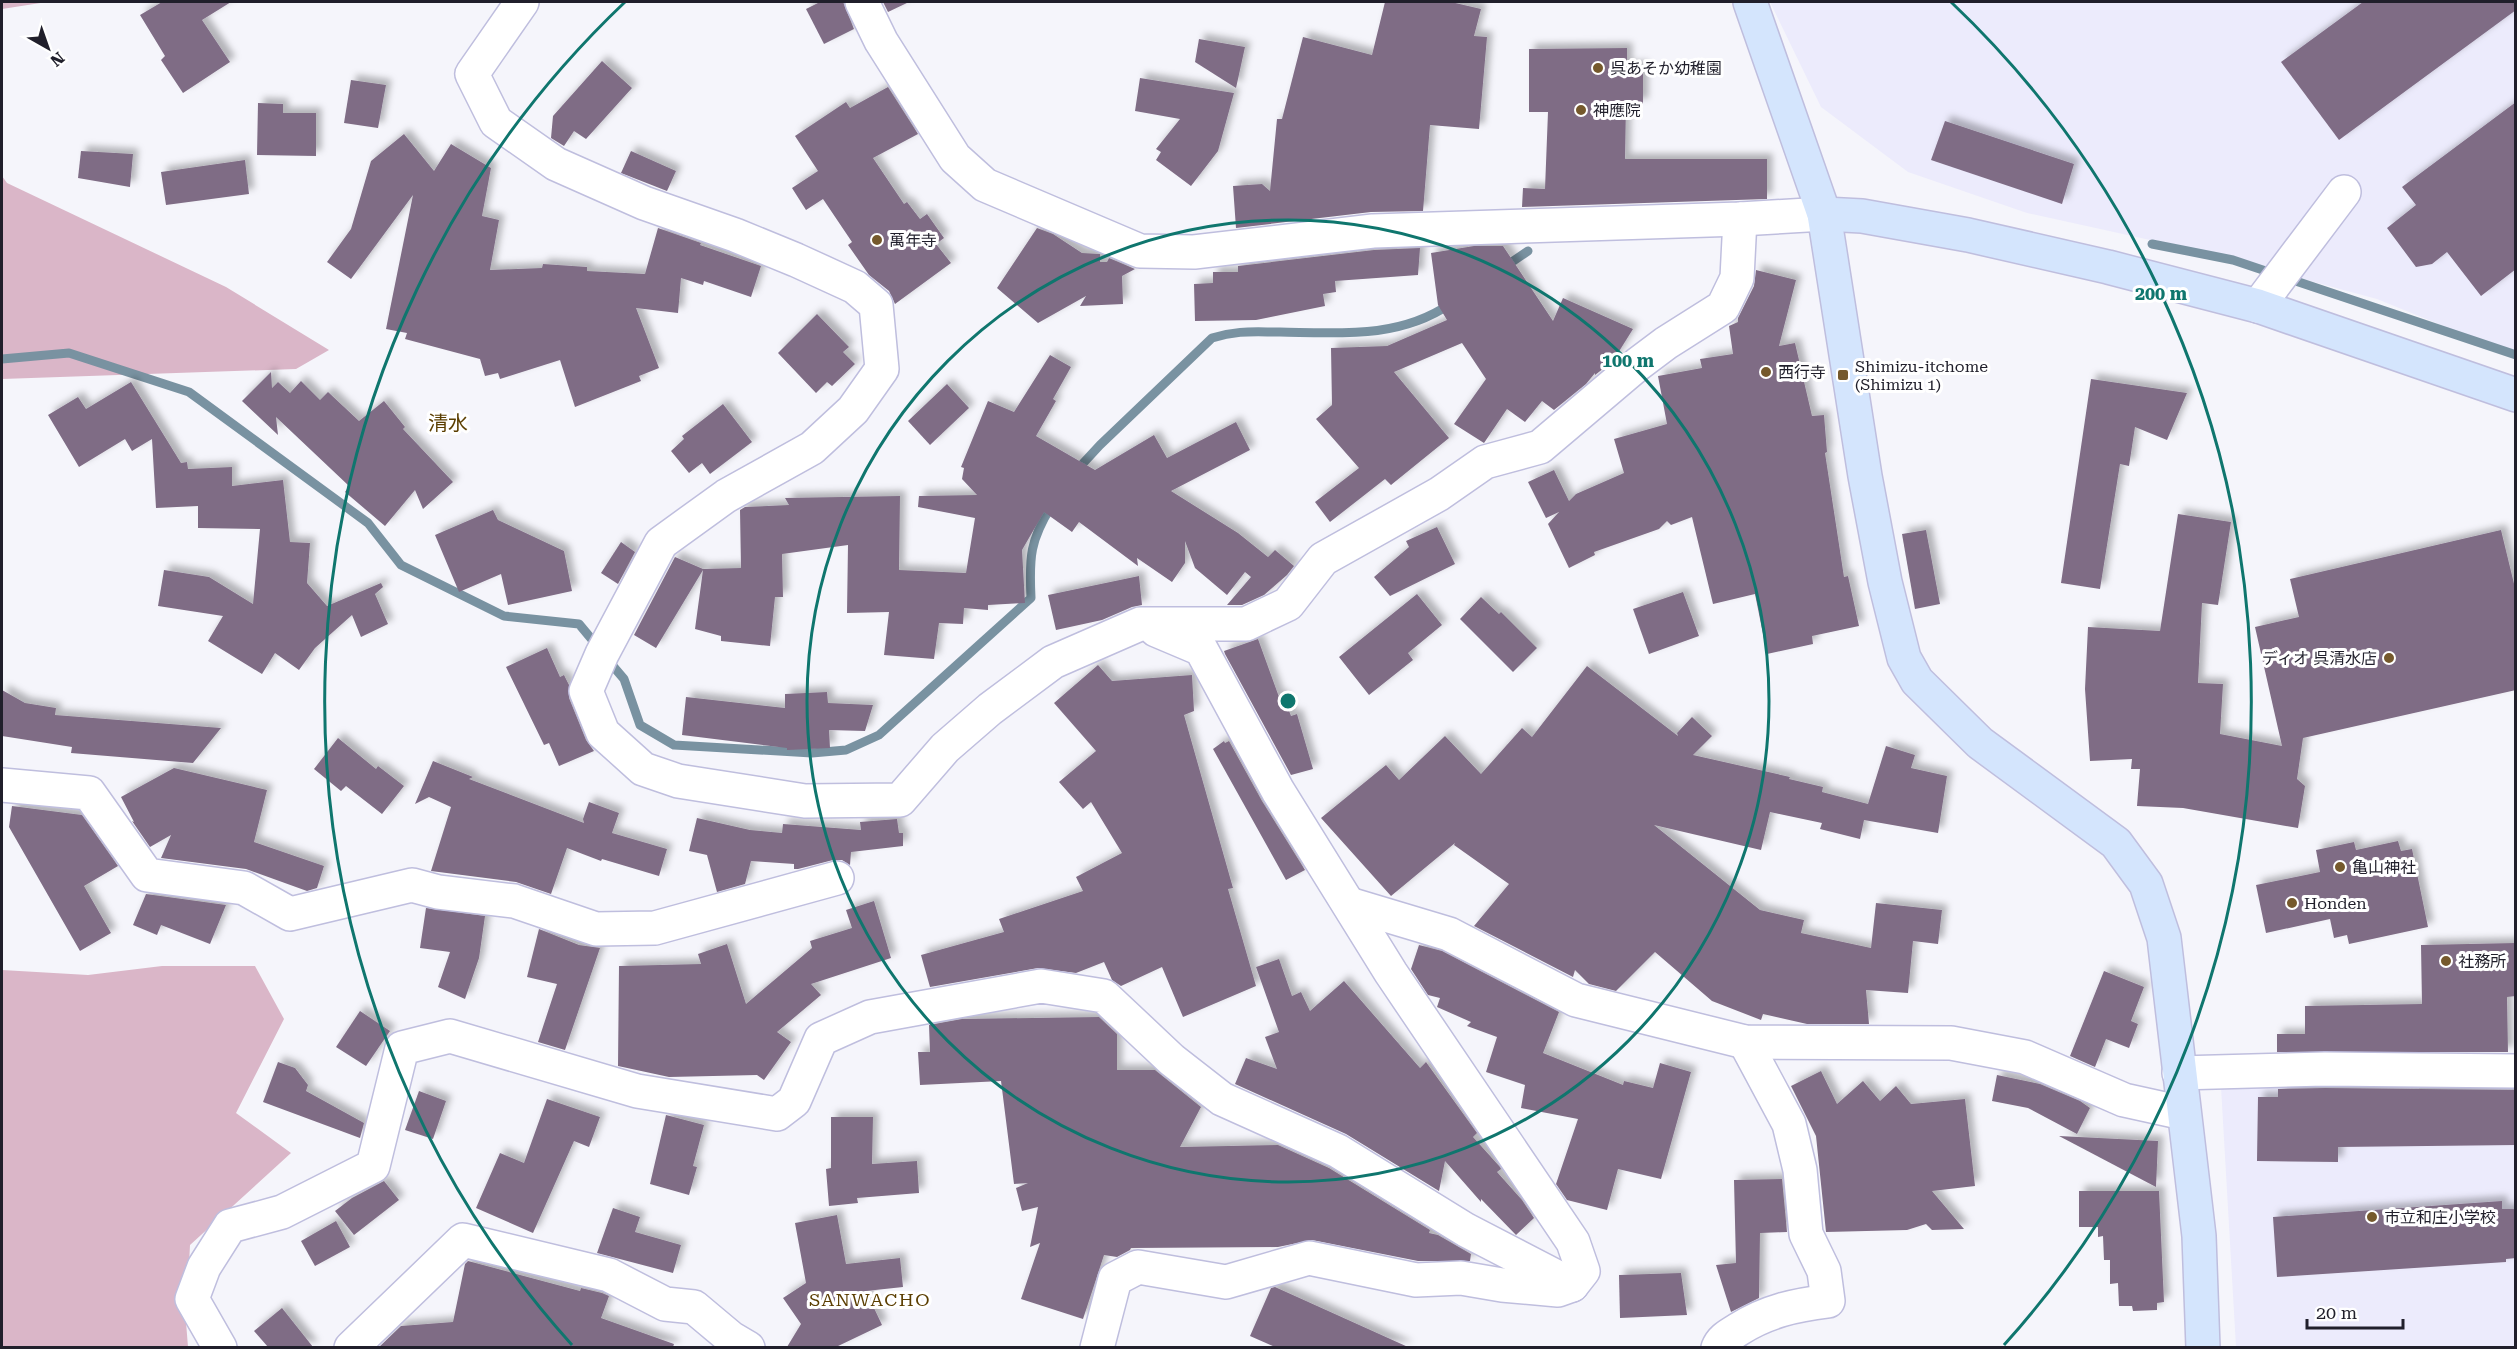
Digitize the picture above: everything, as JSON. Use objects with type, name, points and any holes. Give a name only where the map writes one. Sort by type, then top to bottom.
[{"type":"street","points":[[522,2],[472,74],[496,122],[556,164],[644,203],[735,235],[796,260],[855,287],[876,305],[882,369],[853,410],[812,448],[726,496],[662,543],[602,654],[586,691],[603,733],[643,768],[678,781],[805,801],[900,800],[945,748],[990,709],[1053,662],[1140,624],[1246,624],[1288,604],[1323,559],[1439,494],[1485,462],[1540,447],[1638,364],[1666,343],[1723,307],[1737,278],[1740,219]]},
{"type":"street","points":[[862,2],[881,41],[955,158],[985,185],[1140,251],[1194,252],[1373,231],[1740,219],[1824,214],[1862,216],[1968,235],[2108,267],[2258,306],[2516,395]]},
{"type":"street","points":[[1750,2],[1824,214],[1865,477],[1885,582],[1904,658],[1917,681],[1980,743],[2116,843],[2146,884],[2164,938],[2199,1236],[2204,1347]]},
{"type":"street","points":[[2258,306],[2344,192]]},
{"type":"street","points":[[1097,1347],[1114,1279],[1138,1267],[1226,1282],[1309,1258],[1416,1280],[1461,1278],[1502,1285],[1558,1290],[1572,1285],[1582,1270],[1573,1242],[1391,973],[1278,791],[1201,649],[1140,624]]},
{"type":"street","points":[[2,785],[88,793],[147,875],[244,888],[290,914],[412,885],[438,892],[514,901],[596,929],[655,928],[837,878]]},
{"type":"street","points":[[1349,904],[1449,934],[1576,1000],[1745,1042],[1951,1043],[2025,1057],[2124,1100],[2183,1113]]},
{"type":"street","points":[[220,1347],[192,1299],[204,1267],[230,1226],[282,1212],[373,1166],[402,1048],[450,1036],[637,1091],[777,1114],[794,1101],[820,1039],[870,1017],[1041,986],[1104,996],[1172,1060],[1222,1099],[1338,1151],[1466,1230],[1572,1285]]},
{"type":"street","points":[[1718,1347],[1721,1340],[1758,1317],[1795,1305],[1828,1301],[1824,1271],[1806,1234],[1800,1170],[1789,1124],[1745,1042]]},
{"type":"street","points":[[2179,1073],[2325,1069],[2516,1071]]},
{"type":"street","points":[[351,1347],[463,1240],[609,1275],[665,1304],[694,1306],[731,1338],[748,1347]]},
{"type":"shaded area","points":[[2,2],[47,2],[2,9]]},
{"type":"shaded area","points":[[1770,2],[2515,2],[2515,355],[2377,299],[2191,249],[2027,213],[1908,172],[1821,107]]},
{"type":"shaded area","points":[[2,176],[7,183],[226,287],[329,350],[296,369],[2,379]]},
{"type":"shaded area","points":[[162,966],[255,966],[284,1019],[236,1113],[291,1153],[190,1245],[186,1322],[188,1347],[2,1347],[2,970],[88,975]]},
{"type":"shaded area","name":"市立和庄小学校","points":[[2515,1081],[2515,1347],[2236,1347],[2221,1087]]},
{"type":"building","points":[[162,2],[231,2],[202,20],[230,62],[183,93],[161,60],[165,56],[140,15]]},
{"type":"building","points":[[820,2],[843,2],[854,29],[824,44],[806,9]]},
{"type":"building","points":[[883,2],[909,2],[888,12]]},
{"type":"building","points":[[1385,2],[1451,2],[1481,9],[1474,36],[1487,37],[1479,129],[1430,125],[1423,211],[1371,212],[1236,228],[1233,186],[1262,184],[1270,191],[1277,119],[1282,119],[1303,37],[1372,55]]},
{"type":"building","points":[[2363,2],[2516,2],[2516,10],[2339,140],[2281,62]]},
{"type":"building","points":[[1199,39],[1245,47],[1236,88],[1195,62]]},
{"type":"building","points":[[1627,48],[1627,66],[1643,66],[1643,104],[1626,104],[1625,159],[1767,159],[1767,199],[1522,207],[1523,188],[1545,189],[1548,112],[1529,112],[1529,49]]},
{"type":"building","points":[[602,61],[632,88],[586,139],[574,131],[564,146],[551,138],[553,116]]},
{"type":"building","points":[[1140,78],[1234,93],[1218,151],[1191,186],[1156,160],[1161,152],[1156,149],[1180,119],[1135,111]]},
{"type":"building","points":[[351,80],[386,85],[378,128],[344,123]]},
{"type":"building","points":[[888,87],[918,134],[873,158],[904,204],[907,202],[920,219],[927,214],[944,238],[936,244],[951,263],[895,304],[889,291],[869,275],[848,245],[852,242],[823,199],[806,210],[792,188],[818,171],[795,136],[846,102],[850,108]]},
{"type":"building","points":[[2516,102],[2516,269],[2481,296],[2447,252],[2432,264],[2416,267],[2387,228],[2416,205],[2402,187]]},
{"type":"building","points":[[258,103],[283,104],[283,113],[316,113],[316,156],[257,155]]},
{"type":"building","points":[[1945,121],[2074,164],[2062,204],[1931,160]]},
{"type":"building","points":[[404,134],[434,171],[451,144],[491,168],[482,216],[499,220],[490,270],[542,268],[543,264],[587,267],[587,271],[645,274],[658,228],[761,266],[751,297],[704,281],[703,285],[681,278],[678,313],[636,308],[659,368],[639,376],[641,381],[575,407],[560,360],[500,379],[498,373],[485,376],[480,359],[405,339],[407,333],[386,329],[413,195],[351,279],[327,262],[351,229],[371,161]]},
{"type":"building","points":[[81,151],[133,154],[130,187],[78,178]]},
{"type":"building","points":[[631,151],[676,171],[667,191],[621,173]]},
{"type":"building","points":[[245,160],[249,194],[166,205],[161,172]]},
{"type":"building","points":[[1037,228],[1053,234],[1082,253],[1100,254],[1100,262],[1107,262],[1109,258],[1135,269],[1122,276],[1123,304],[1080,306],[1086,296],[1038,323],[997,288]]},
{"type":"building","points":[[1474,246],[1503,246],[1553,321],[1563,298],[1633,329],[1613,361],[1595,375],[1595,373],[1586,384],[1554,410],[1542,401],[1525,422],[1507,409],[1484,443],[1454,424],[1486,379],[1462,343],[1394,372],[1449,438],[1391,485],[1385,479],[1330,522],[1315,502],[1359,468],[1316,419],[1332,405],[1331,348],[1387,346],[1447,320],[1438,305],[1431,253]]},
{"type":"building","points":[[1420,248],[1418,275],[1335,281],[1336,292],[1323,294],[1325,306],[1256,320],[1195,321],[1194,284],[1213,283],[1213,272],[1238,272],[1238,266],[1374,250]]},
{"type":"building","points":[[1756,270],[1796,280],[1779,346],[1795,343],[1812,416],[1824,415],[1827,452],[1825,453],[1844,577],[1848,576],[1859,626],[1812,636],[1813,644],[1767,654],[1755,594],[1713,604],[1692,517],[1671,525],[1667,521],[1659,529],[1594,552],[1595,555],[1569,568],[1548,524],[1559,512],[1546,518],[1528,482],[1554,470],[1569,501],[1576,494],[1624,473],[1614,439],[1667,424],[1658,376],[1702,368],[1700,359],[1733,354],[1729,326],[1738,322],[1754,286]]},
{"type":"building","points":[[817,314],[849,347],[843,352],[855,364],[832,386],[827,382],[816,393],[778,353]]},
{"type":"building","points":[[1050,355],[1071,367],[1053,399],[1056,401],[1036,436],[1095,470],[1154,435],[1167,458],[1236,422],[1250,450],[1171,491],[1238,533],[1268,557],[1275,550],[1294,566],[1287,575],[1264,595],[1242,605],[1227,605],[1251,577],[1245,572],[1227,595],[1195,568],[1185,541],[1185,563],[1172,582],[1137,558],[1138,566],[1079,522],[1072,532],[1044,512],[1022,550],[1025,603],[988,605],[988,610],[964,608],[963,624],[939,623],[934,659],[884,655],[889,612],[847,613],[848,545],[782,554],[783,597],[775,597],[770,646],[721,641],[721,636],[695,629],[703,570],[656,648],[634,635],[675,557],[703,569],[741,568],[740,510],[745,507],[789,505],[785,498],[900,496],[899,570],[966,573],[975,518],[918,507],[919,496],[977,495],[962,479],[964,468],[961,467],[988,401],[1014,412]]},
{"type":"building","points":[[271,372],[272,388],[278,382],[290,393],[301,381],[320,400],[328,392],[359,421],[384,401],[405,427],[403,429],[453,482],[423,509],[415,490],[385,526],[345,492],[349,486],[276,417],[278,435],[242,401]]},
{"type":"building","points":[[2091,379],[2187,393],[2167,440],[2135,427],[2129,466],[2120,464],[2100,589],[2061,583]]},
{"type":"building","points":[[131,382],[181,463],[187,462],[188,469],[232,467],[232,486],[283,480],[290,542],[310,543],[307,583],[327,606],[381,583],[383,587],[375,594],[388,624],[361,637],[352,615],[315,648],[299,670],[275,653],[262,674],[208,641],[223,616],[158,606],[164,570],[209,577],[253,604],[260,529],[198,528],[198,506],[156,508],[152,439],[132,451],[125,439],[79,467],[48,415],[78,397],[86,409]]},
{"type":"building","points":[[947,384],[969,408],[930,445],[908,421]]},
{"type":"building","points":[[723,404],[752,442],[710,474],[702,463],[689,473],[671,451],[684,439],[682,436]]},
{"type":"building","points":[[493,510],[498,520],[564,551],[572,591],[508,605],[501,574],[459,592],[435,535]]},
{"type":"building","points":[[2178,514],[2231,522],[2218,605],[2202,603],[2198,683],[2223,684],[2220,734],[2282,746],[2255,627],[2299,617],[2290,579],[2501,530],[2516,592],[2516,690],[2303,738],[2297,779],[2305,786],[2298,828],[2183,808],[2137,806],[2140,769],[2131,769],[2132,759],[2090,761],[2085,689],[2088,627],[2160,631]]},
{"type":"building","points":[[1437,527],[1455,564],[1390,596],[1374,577],[1409,547],[1406,541]]},
{"type":"building","points":[[1926,530],[1940,604],[1915,609],[1902,534]]},
{"type":"building","points":[[621,542],[635,552],[618,584],[601,573]]},
{"type":"building","points":[[1139,576],[1142,605],[1102,620],[1056,630],[1048,595]]},
{"type":"building","points":[[1683,592],[1699,636],[1649,654],[1633,609]]},
{"type":"building","points":[[1417,594],[1442,625],[1408,653],[1413,660],[1369,695],[1339,657]]},
{"type":"building","points":[[1481,597],[1499,614],[1501,612],[1537,648],[1513,672],[1460,619]]},
{"type":"building","points":[[1258,639],[1279,697],[1283,695],[1291,716],[1297,714],[1313,769],[1291,775],[1225,654],[1224,651]]},
{"type":"building","points":[[547,648],[560,677],[564,675],[569,685],[569,698],[586,740],[594,751],[559,766],[549,743],[544,745],[506,667]]},
{"type":"building","points":[[1098,665],[1112,681],[1192,675],[1194,711],[1184,715],[1233,888],[1228,889],[1256,986],[1183,1017],[1162,967],[1121,986],[1112,980],[1104,962],[1076,973],[1038,968],[930,987],[921,955],[1004,932],[999,919],[1083,891],[1076,877],[1122,853],[1091,802],[1083,809],[1059,782],[1096,751],[1054,703]]},
{"type":"building","points":[[1587,666],[1678,736],[1677,733],[1692,717],[1712,736],[1693,755],[1790,777],[1789,779],[1823,787],[1822,792],[1868,804],[1886,746],[1915,755],[1911,768],[1947,776],[1938,833],[1864,820],[1860,839],[1820,829],[1822,823],[1770,812],[1761,850],[1654,825],[1760,910],[1804,920],[1801,933],[1871,948],[1876,903],[1942,910],[1938,944],[1913,941],[1908,993],[1866,990],[1869,1024],[1807,1024],[1763,1014],[1761,1020],[1712,1001],[1655,952],[1616,991],[1589,984],[1575,970],[1573,977],[1474,926],[1509,884],[1454,845],[1455,843],[1391,896],[1321,818],[1386,765],[1399,780],[1445,736],[1481,774],[1522,728],[1532,737]]},
{"type":"building","points":[[2,690],[25,703],[56,708],[55,715],[221,728],[193,763],[71,753],[72,747],[2,736]]},
{"type":"building","points":[[827,692],[828,703],[873,705],[865,731],[829,730],[830,748],[787,750],[787,748],[682,735],[686,697],[785,708],[785,694]]},
{"type":"building","points":[[338,738],[376,769],[378,766],[404,786],[382,814],[346,786],[341,791],[314,769]]},
{"type":"building","points":[[1224,741],[1225,743],[1229,741],[1262,801],[1305,870],[1286,880],[1213,749]]},
{"type":"building","points":[[433,761],[473,777],[469,779],[584,823],[583,819],[589,802],[619,813],[612,833],[667,849],[659,876],[602,859],[601,861],[567,848],[551,894],[516,882],[431,871],[451,807],[429,797],[415,804]]},
{"type":"building","points":[[174,768],[267,790],[254,842],[324,866],[317,888],[307,891],[246,869],[161,858],[171,835],[150,847],[132,821],[134,822],[121,797]]},
{"type":"building","points":[[12,806],[82,815],[118,866],[84,886],[111,933],[80,951],[9,827]]},
{"type":"building","points":[[697,818],[750,830],[782,833],[783,824],[861,830],[860,822],[897,819],[899,833],[903,833],[903,846],[851,852],[850,865],[842,860],[833,860],[794,869],[794,864],[751,861],[745,884],[717,892],[707,855],[689,851]]},
{"type":"building","points":[[2398,841],[2401,851],[2412,849],[2428,927],[2349,944],[2347,935],[2334,938],[2330,919],[2266,933],[2256,885],[2320,872],[2316,850],[2354,842],[2356,850]]},
{"type":"building","points":[[146,894],[226,905],[210,944],[161,925],[157,935],[133,925]]},
{"type":"building","points":[[874,901],[891,958],[811,984],[821,995],[777,1032],[791,1042],[764,1080],[757,1075],[669,1077],[618,1066],[619,966],[701,964],[698,954],[727,944],[746,1004],[812,948],[810,941],[852,928],[846,910]]},
{"type":"building","points":[[426,908],[485,916],[479,958],[465,999],[438,987],[450,952],[420,948]]},
{"type":"building","points":[[539,929],[579,945],[600,948],[565,1050],[538,1042],[557,984],[527,977]]},
{"type":"building","points":[[2516,943],[2516,996],[2507,997],[2508,1052],[2277,1052],[2277,1034],[2305,1034],[2305,1006],[2422,1004],[2421,945]]},
{"type":"building","points":[[1419,945],[1442,951],[1559,1012],[1543,1053],[1623,1085],[1624,1081],[1653,1088],[1660,1063],[1691,1072],[1661,1179],[1618,1169],[1607,1210],[1567,1200],[1556,1184],[1578,1119],[1521,1108],[1525,1085],[1486,1072],[1497,1037],[1467,1026],[1471,1022],[1437,1007],[1440,998],[1428,995],[1411,969]]},
{"type":"building","points":[[1279,959],[1292,996],[1301,992],[1310,1011],[1344,981],[1420,1068],[1426,1062],[1477,1133],[1473,1137],[1500,1167],[1501,1169],[1497,1172],[1522,1200],[1534,1218],[1516,1235],[1481,1199],[1481,1202],[1445,1161],[1439,1191],[1346,1134],[1235,1084],[1246,1058],[1277,1069],[1265,1037],[1279,1032],[1256,967]]},
{"type":"building","points":[[2104,971],[2144,987],[2131,1021],[2138,1024],[2129,1048],[2106,1039],[2095,1067],[2070,1056]]},
{"type":"building","points":[[360,1011],[390,1031],[366,1066],[336,1047]]},
{"type":"building","points":[[1099,1017],[1117,1034],[1117,1070],[1155,1070],[1201,1107],[1180,1147],[1278,1145],[1329,1168],[1430,1230],[1429,1233],[1438,1235],[1471,1254],[1470,1261],[1418,1261],[1312,1240],[1278,1247],[1131,1248],[1117,1257],[1104,1255],[1083,1319],[1021,1299],[1040,1243],[1030,1247],[1038,1207],[1022,1211],[1016,1188],[1028,1183],[1014,1184],[1001,1081],[920,1085],[918,1052],[930,1052],[929,1025],[962,1019]]},
{"type":"building","points":[[278,1062],[295,1068],[308,1085],[306,1091],[364,1123],[360,1138],[263,1102]]},
{"type":"building","points":[[1821,1071],[1837,1104],[1863,1081],[1880,1101],[1896,1086],[1911,1104],[1965,1099],[1975,1186],[1932,1191],[1964,1229],[1932,1230],[1926,1224],[1907,1230],[1826,1232],[1816,1136],[1791,1086]]},
{"type":"building","points":[[1997,1075],[2040,1084],[2080,1101],[2090,1108],[2077,1134],[2028,1108],[1992,1101]]},
{"type":"building","points":[[2278,1089],[2516,1090],[2516,1145],[2338,1147],[2338,1162],[2257,1161],[2258,1097],[2278,1097]]},
{"type":"building","points":[[419,1091],[446,1101],[433,1139],[405,1130]]},
{"type":"building","points":[[547,1099],[600,1117],[589,1147],[574,1141],[533,1233],[476,1208],[500,1153],[524,1163]]},
{"type":"building","points":[[666,1115],[704,1125],[693,1166],[697,1167],[689,1195],[650,1184]]},
{"type":"building","points":[[831,1117],[873,1117],[872,1164],[917,1161],[919,1193],[857,1198],[858,1203],[829,1206],[826,1169],[831,1168]]},
{"type":"building","points":[[2059,1136],[2158,1141],[2156,1187]]},
{"type":"building","points":[[1782,1179],[1787,1232],[1760,1233],[1759,1298],[1731,1312],[1716,1265],[1736,1263],[1734,1180]]},
{"type":"building","points":[[384,1181],[399,1200],[354,1235],[335,1211],[352,1198]]},
{"type":"building","points":[[2079,1191],[2159,1191],[2164,1302],[2157,1303],[2157,1310],[2133,1311],[2132,1306],[2119,1306],[2118,1283],[2110,1284],[2110,1260],[2104,1260],[2103,1236],[2098,1237],[2098,1227],[2079,1227]]},
{"type":"building","points":[[2502,1201],[2502,1209],[2516,1209],[2516,1258],[2506,1259],[2506,1262],[2277,1277],[2273,1217]]},
{"type":"building","points":[[613,1208],[640,1217],[635,1232],[681,1245],[673,1273],[597,1253]]},
{"type":"building","points":[[837,1215],[846,1264],[900,1258],[903,1287],[866,1291],[882,1325],[836,1347],[787,1347],[801,1324],[783,1298],[806,1283],[795,1223]]},
{"type":"building","points":[[336,1221],[350,1247],[315,1266],[301,1241]]},
{"type":"building","points":[[468,1261],[580,1291],[581,1288],[602,1293],[609,1296],[601,1318],[674,1344],[673,1347],[379,1347],[401,1326],[453,1322],[465,1264]]},
{"type":"building","points":[[1681,1273],[1687,1315],[1620,1318],[1619,1275]]},
{"type":"building","points":[[1275,1287],[1408,1347],[1275,1347],[1250,1336],[1271,1288]]},
{"type":"building","points":[[282,1308],[313,1347],[268,1347],[254,1331]]},
{"type":"waterway","points":[[2152,244],[2233,260],[2516,355]]},
{"type":"waterway","points":[[1503,268],[1528,251]]},
{"type":"waterway","points":[[1075,472],[1100,445],[1212,338],[1246,332],[1368,332],[1410,323],[1450,304]]},
{"type":"waterway","points":[[2,359],[69,353],[189,392],[368,523],[401,565],[504,616],[579,624],[599,648]]},
{"type":"waterway","points":[[607,659],[624,679],[640,725],[674,745],[812,753],[846,750],[879,735],[1031,598],[1032,549],[1039,529],[1052,505]]},
{"type":"place","name":"呉あそか幼稚園","points":[[1598,68]]},
{"type":"place","name":"神應院","points":[[1581,110]]},
{"type":"place","name":"萬年寺","points":[[877,240]]},
{"type":"place","name":"西行寺","points":[[1766,372]]},
{"type":"place","name":"Shimizu-itchome (Shimizu 1)","points":[[1843,375]]},
{"type":"place","name":"ディオ 呉清水店","points":[[2389,658]]},
{"type":"place","name":"亀山神社","points":[[2340,867]]},
{"type":"place","name":"Honden","points":[[2292,903]]},
{"type":"place","name":"社務所","points":[[2446,961]]},
{"type":"place","name":"市立和庄小学校","points":[[2372,1217]]},
{"type":"district","name":"清水","points":[[448,423]]},
{"type":"district","name":"SANWACHO","points":[[870,1300]]}]
